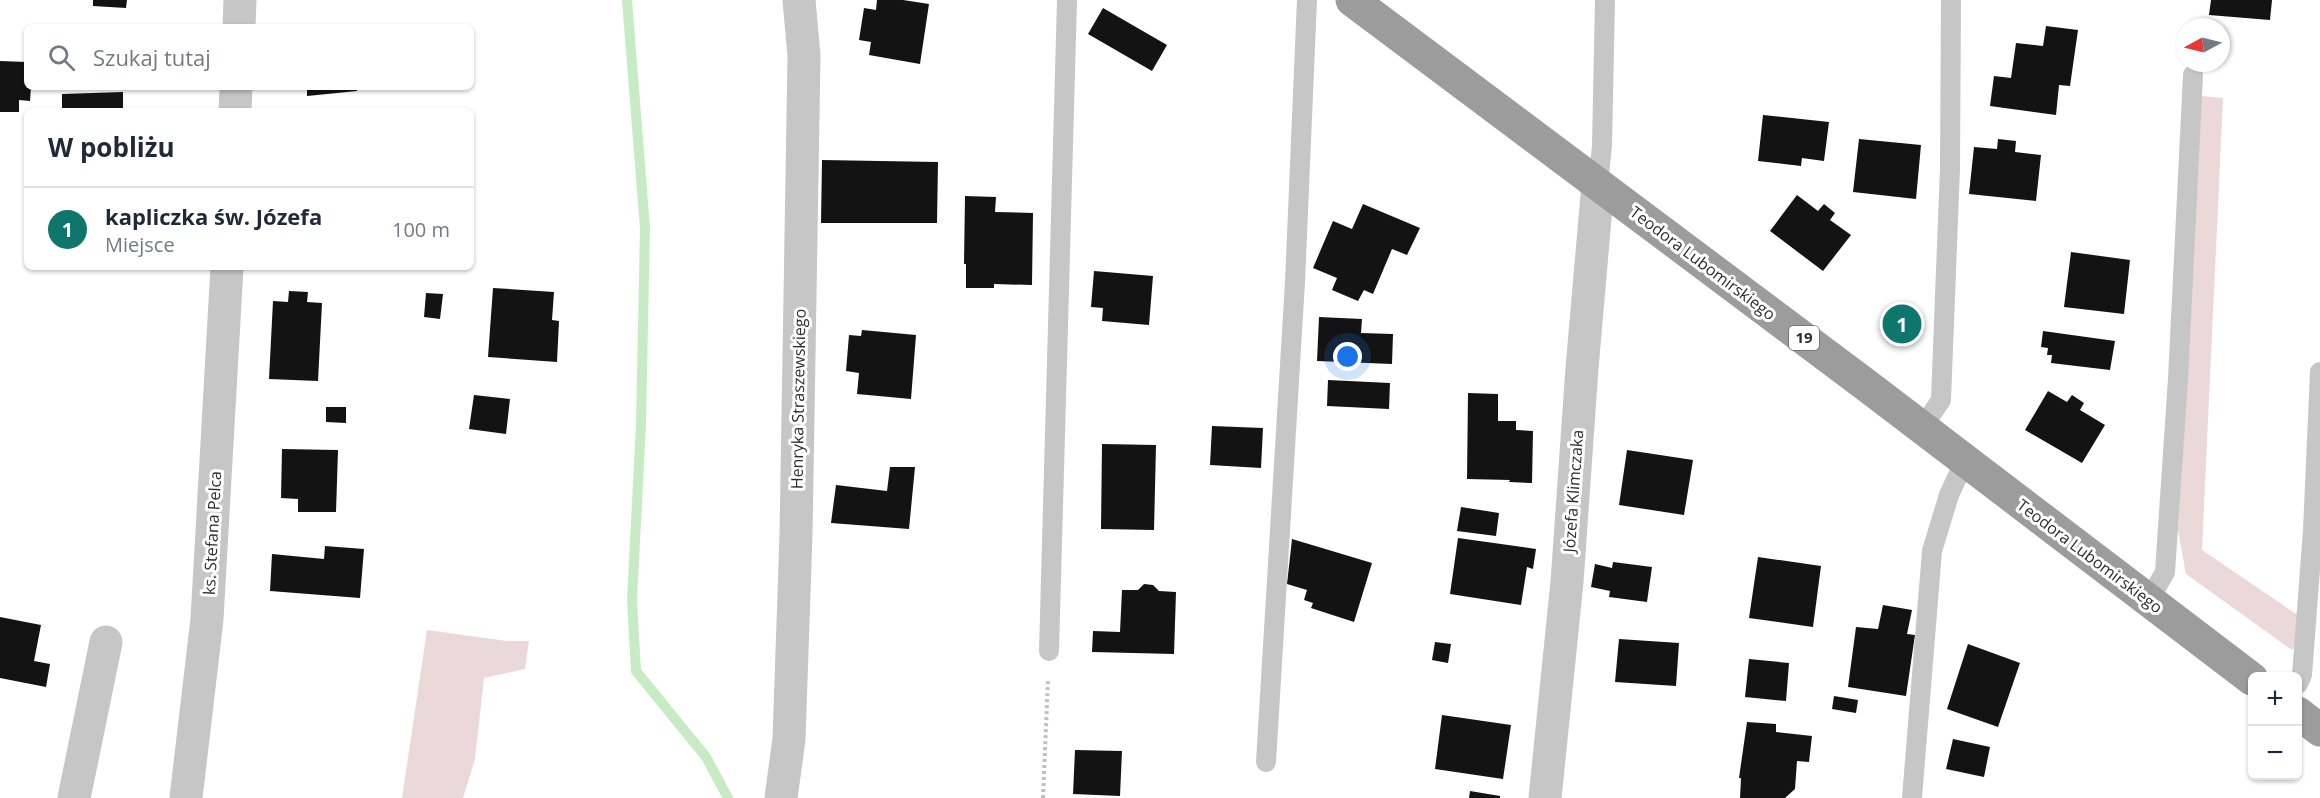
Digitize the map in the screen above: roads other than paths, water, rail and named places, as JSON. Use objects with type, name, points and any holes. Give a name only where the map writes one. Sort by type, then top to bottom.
[{"type":"highway","name":"Teodora Lubomirskiego","points":[[1352,0],[2248,675]]},
{"type":"highway","points":[[2302,716],[2320,730]]},
{"type":"street","points":[[239,24],[240,0]]},
{"type":"street","name":"Henryka Straszewskiego","points":[[781,798],[789,740],[796,536],[804,56],[799,0]]},
{"type":"street","points":[[235,108],[236,90]]},
{"type":"street","name":"Józefa Klimczaka","points":[[1545,798],[1567,582],[1598,184]]},
{"type":"street","name":"ks. Stefana Pelca","points":[[186,798],[207,618],[227,270]]},
{"type":"street","points":[[74,798],[106,642]]},
{"type":"lane","points":[[1049,651],[1067,0]]},
{"type":"lane","points":[[1266,762],[1295,282],[1306,0]]},
{"type":"lane","points":[[1598,184],[1602,146],[1605,0]]},
{"type":"lane","points":[[1922,428],[1941,400],[1950,168],[1951,0]]},
{"type":"lane","points":[[2149,600],[2165,572],[2178,379],[2193,75]]},
{"type":"lane","points":[[2302,675],[2312,542],[2320,372]]},
{"type":"lane","points":[[1911,798],[1932,551],[1949,495],[1965,460]]},
{"type":"waterway","points":[[627,0],[645,228],[641,424],[632,600],[636,671],[706,757],[728,798]]},
{"type":"place","name":"kapliczka św. Józefa","points":[[1902,324]]}]
